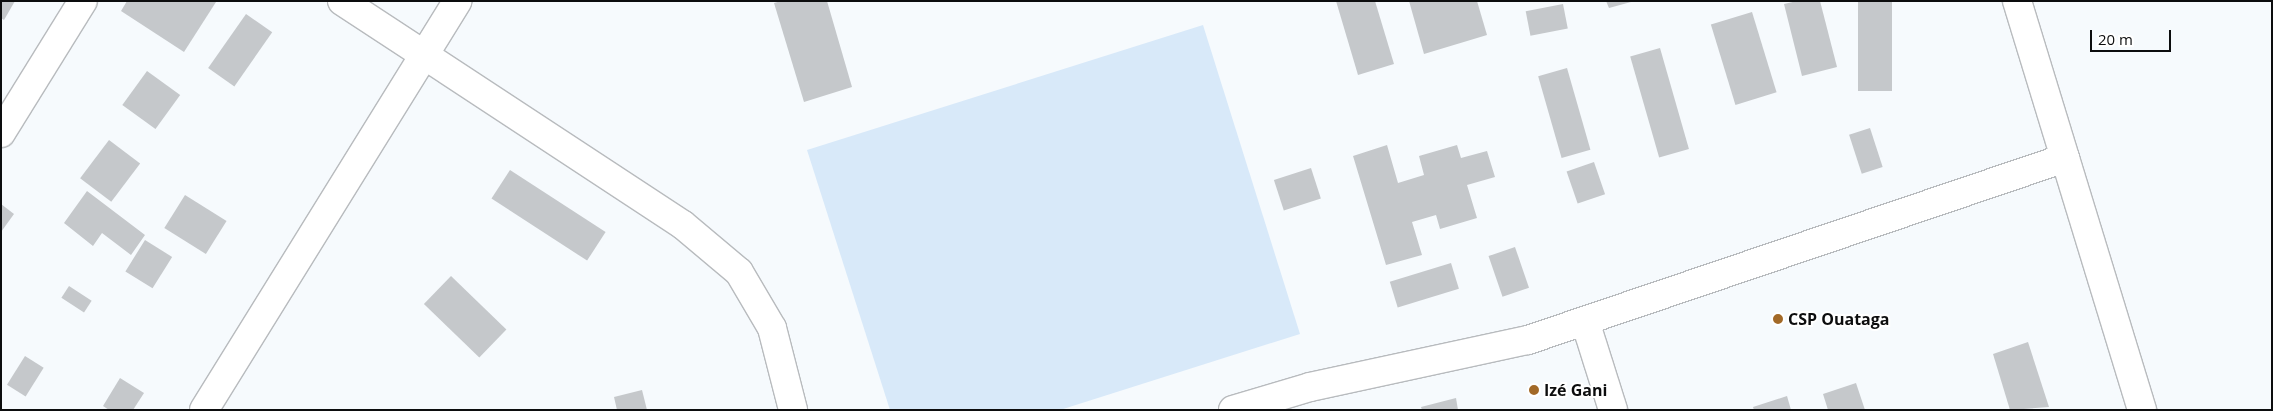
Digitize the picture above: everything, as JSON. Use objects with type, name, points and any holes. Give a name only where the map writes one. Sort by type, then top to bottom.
[{"type":"street","points":[[1,133],[9,105],[83,1]]},
{"type":"street","points":[[342,1],[683,225],[739,272],[772,328],[793,410]]},
{"type":"street","points":[[204,410],[423,54],[458,1]]},
{"type":"street","points":[[2017,1],[2142,410]]},
{"type":"street","points":[[1233,410],[1314,398],[1528,340],[2065,158]]},
{"type":"street","points":[[1585,321],[1612,410]]},
{"type":"shaded area","points":[[1203,25],[1300,334],[1060,410],[890,410],[807,150]]},
{"type":"building","points":[[1,1],[15,1],[4,20],[1,18]]},
{"type":"building","points":[[127,1],[216,2],[184,52],[121,11]]},
{"type":"building","points":[[781,1],[827,1],[852,87],[804,102],[774,3]]},
{"type":"building","points":[[1336,1],[1375,1],[1394,64],[1358,75]]},
{"type":"building","points":[[1409,1],[1477,1],[1487,35],[1424,54]]},
{"type":"building","points":[[1606,1],[1630,1],[1631,2],[1609,8]]},
{"type":"building","points":[[1797,1],[1820,1],[1837,67],[1802,76],[1784,4]]},
{"type":"building","points":[[1858,1],[1892,1],[1892,91],[1858,91]]},
{"type":"building","points":[[1563,4],[1568,29],[1530,36],[1526,11]]},
{"type":"building","points":[[1752,12],[1777,92],[1735,105],[1711,25]]},
{"type":"building","points":[[246,14],[272,32],[234,86],[208,68]]},
{"type":"building","points":[[1660,48],[1689,149],[1659,157],[1630,57]]},
{"type":"building","points":[[1567,68],[1590,150],[1562,158],[1538,76]]},
{"type":"building","points":[[147,71],[180,95],[155,129],[122,105]]},
{"type":"building","points":[[1870,128],[1883,167],[1862,174],[1849,135]]},
{"type":"building","points":[[109,140],[140,163],[111,202],[80,178]]},
{"type":"building","points":[[1387,145],[1398,183],[1424,175],[1419,156],[1457,145],[1461,158],[1487,151],[1495,177],[1467,185],[1477,218],[1440,229],[1436,215],[1412,222],[1422,255],[1386,265],[1353,156]]},
{"type":"building","points":[[1594,162],[1605,194],[1578,204],[1567,171]]},
{"type":"building","points":[[1311,168],[1321,198],[1284,210],[1274,180]]},
{"type":"building","points":[[510,170],[606,232],[587,261],[491,199]]},
{"type":"building","points":[[87,191],[145,235],[131,255],[102,233],[93,246],[64,223]]},
{"type":"building","points":[[185,195],[227,221],[206,254],[164,228]]},
{"type":"building","points":[[1,204],[14,214],[1,232]]},
{"type":"building","points":[[145,240],[172,257],[153,288],[125,271]]},
{"type":"building","points":[[1515,247],[1529,288],[1503,297],[1489,256]]},
{"type":"building","points":[[1451,263],[1459,289],[1398,308],[1390,282]]},
{"type":"building","points":[[451,276],[506,329],[479,358],[424,304]]},
{"type":"building","points":[[69,286],[92,301],[84,312],[61,298]]},
{"type":"building","points":[[2028,342],[2049,407],[2010,410],[1993,354]]},
{"type":"building","points":[[25,356],[44,368],[26,396],[7,385]]},
{"type":"building","points":[[120,378],[144,393],[133,410],[109,410],[103,406]]},
{"type":"building","points":[[1856,383],[1865,410],[1828,410],[1823,394]]},
{"type":"building","points":[[642,390],[647,410],[617,410],[614,397]]},
{"type":"building","points":[[1787,396],[1791,410],[1754,410],[1753,407]]},
{"type":"building","points":[[1456,398],[1458,410],[1422,410],[1421,407]]},
{"type":"place","name":"CSP Ouataga","points":[[1778,319]]},
{"type":"place","name":"Izé Gani","points":[[1534,390]]}]
